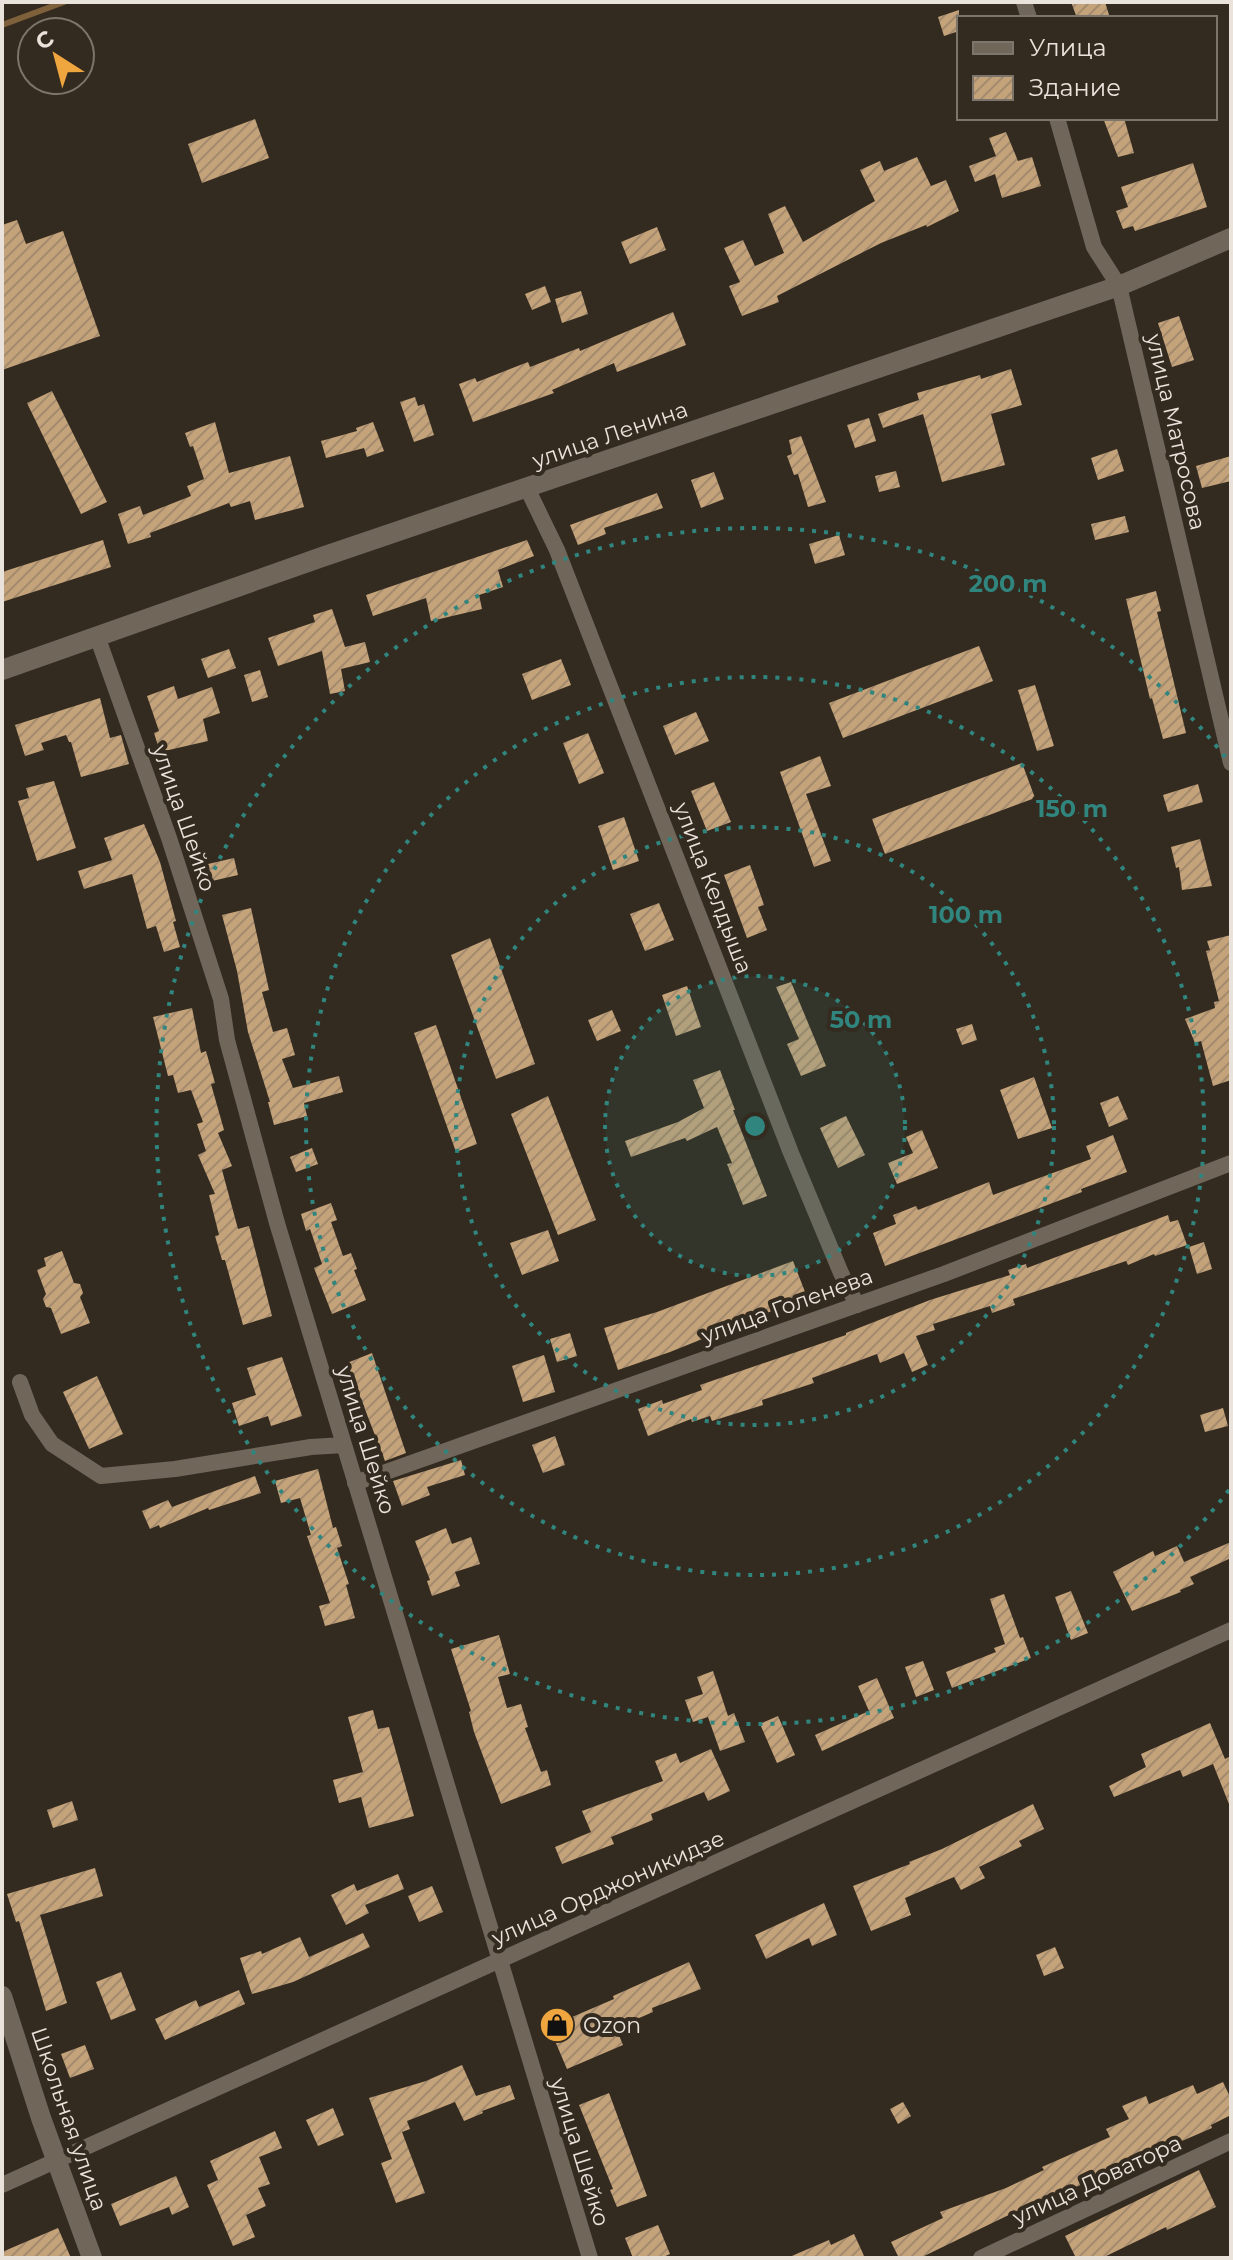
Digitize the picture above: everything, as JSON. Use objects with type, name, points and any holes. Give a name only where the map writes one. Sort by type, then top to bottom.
[{"type":"street","name":"улица Матросова","points":[[1058,120],[1094,247],[1119,286],[1228,738],[1231,763]]},
{"type":"street","name":"улица Ленина","points":[[2,670],[1119,286],[1231,238]]},
{"type":"street","name":"улица Келдыша","points":[[527,488],[557,550],[791,1153],[857,1305]]},
{"type":"street","name":"улица Шейко","points":[[97,636],[169,838],[221,999],[227,1040],[277,1223],[590,2258]]},
{"type":"street","name":"улица Голенева","points":[[355,1483],[944,1274],[1231,1163]]},
{"type":"street","points":[[20,1382],[32,1415],[52,1444],[101,1476],[175,1469],[311,1447],[344,1445]]},
{"type":"street","name":"улица Орджоникидзе","points":[[2,2185],[1231,1630]]},
{"type":"street","name":"Школьная улица","points":[[2,1996],[56,2161],[92,2258]]},
{"type":"street","name":"улица Доватора","points":[[981,2258],[1231,2141]]},
{"type":"building","points":[[1071,2],[1105,2],[1109,16],[1076,16]]},
{"type":"building","points":[[959,10],[957,32],[944,36],[938,17]]},
{"type":"building","points":[[255,119],[269,158],[202,183],[188,144]]},
{"type":"building","points":[[1104,120],[1125,120],[1134,153],[1118,157]]},
{"type":"building","points":[[1006,132],[1018,161],[1032,157],[1041,186],[1002,198],[995,174],[975,182],[969,166],[996,156],[989,138]]},
{"type":"building","points":[[917,157],[931,186],[946,180],[959,211],[927,227],[881,243],[777,296],[779,302],[742,316],[729,286],[740,282],[724,248],[743,240],[755,266],[784,253],[768,214],[785,206],[803,242],[875,201],[860,170],[880,161],[884,171]]},
{"type":"building","points":[[1193,163],[1207,207],[1135,231],[1133,226],[1123,229],[1116,211],[1128,207],[1121,187]]},
{"type":"building","points":[[17,220],[26,244],[63,231],[100,336],[2,370],[2,225]]},
{"type":"building","points":[[657,227],[666,250],[630,264],[621,242]]},
{"type":"building","points":[[545,286],[551,302],[532,310],[525,294]]},
{"type":"building","points":[[581,291],[588,314],[562,323],[555,299]]},
{"type":"building","points":[[673,312],[686,345],[617,372],[614,363],[552,390],[554,393],[473,422],[459,384],[475,378],[477,382],[528,362],[530,367],[579,348],[580,351]]},
{"type":"building","points":[[1179,316],[1194,360],[1172,367],[1158,323]]},
{"type":"building","points":[[1011,369],[1022,405],[991,414],[1005,465],[942,482],[923,414],[883,428],[878,414],[919,400],[917,393]]},
{"type":"building","points":[[52,391],[107,502],[81,514],[27,403]]},
{"type":"building","points":[[415,397],[418,406],[424,404],[434,435],[414,442],[400,402]]},
{"type":"building","points":[[869,418],[876,441],[855,448],[847,425]]},
{"type":"building","points":[[215,422],[229,473],[290,456],[304,507],[255,520],[250,501],[231,507],[229,503],[128,544],[118,514],[140,506],[143,515],[191,496],[187,486],[204,479],[193,446],[190,447],[185,433]]},
{"type":"building","points":[[373,422],[384,451],[367,457],[364,448],[326,458],[321,441],[357,431],[356,428]]},
{"type":"building","points":[[801,436],[826,502],[808,507],[798,474],[794,475],[787,456],[792,454],[789,440]]},
{"type":"building","points":[[1117,449],[1124,471],[1098,480],[1091,458]]},
{"type":"building","points":[[1231,456],[1231,481],[1202,488],[1196,466]]},
{"type":"building","points":[[896,471],[900,487],[879,492],[875,476]]},
{"type":"building","points":[[714,472],[724,499],[701,508],[691,480]]},
{"type":"building","points":[[657,493],[663,508],[604,528],[606,534],[578,545],[570,525]]},
{"type":"building","points":[[1125,516],[1129,532],[1095,540],[1091,524]]},
{"type":"building","points":[[839,535],[845,555],[815,564],[809,544]]},
{"type":"building","points":[[103,540],[111,567],[2,602],[2,572]]},
{"type":"building","points":[[527,540],[534,556],[498,570],[503,587],[479,595],[482,609],[431,621],[426,598],[373,616],[366,595]]},
{"type":"building","points":[[1156,591],[1161,611],[1157,612],[1186,733],[1163,739],[1126,599]]},
{"type":"building","points":[[332,609],[345,647],[365,642],[370,662],[341,669],[345,691],[330,694],[322,651],[278,666],[268,638],[315,622],[313,615]]},
{"type":"building","points":[[979,646],[993,681],[843,738],[829,703]]},
{"type":"building","points":[[229,649],[236,668],[208,678],[201,659]]},
{"type":"building","points":[[561,659],[571,685],[532,700],[522,674]]},
{"type":"building","points":[[260,670],[268,697],[252,702],[244,675]]},
{"type":"building","points":[[1035,685],[1054,746],[1037,751],[1018,690]]},
{"type":"building","points":[[174,686],[178,699],[212,687],[220,713],[203,719],[208,741],[160,752],[154,733],[159,731],[147,696]]},
{"type":"building","points":[[100,698],[110,738],[121,735],[129,764],[81,777],[66,735],[41,743],[44,750],[25,756],[15,725]]},
{"type":"building","points":[[696,712],[709,741],[675,755],[663,726]]},
{"type":"building","points":[[588,733],[604,773],[579,784],[563,743]]},
{"type":"building","points":[[820,756],[831,786],[806,794],[831,861],[814,867],[780,772]]},
{"type":"building","points":[[1022,763],[1035,798],[885,854],[872,819]]},
{"type":"building","points":[[54,781],[76,848],[37,861],[18,801],[29,798],[26,788]]},
{"type":"building","points":[[714,782],[731,822],[707,831],[691,791]]},
{"type":"building","points":[[1198,784],[1203,802],[1168,812],[1163,795]]},
{"type":"building","points":[[624,817],[639,861],[613,870],[598,826]]},
{"type":"building","points":[[144,824],[160,862],[176,921],[173,922],[180,947],[164,952],[156,926],[147,929],[132,874],[84,889],[78,871],[112,860],[104,838]]},
{"type":"building","points":[[1200,839],[1212,886],[1182,890],[1179,867],[1176,868],[1171,847]]},
{"type":"building","points":[[234,858],[238,875],[212,881],[208,864]]},
{"type":"building","points":[[750,865],[764,905],[758,907],[767,930],[747,938],[724,875]]},
{"type":"building","points":[[659,903],[674,940],[645,951],[630,914]]},
{"type":"building","points":[[251,908],[269,990],[262,992],[273,1032],[287,1028],[295,1055],[282,1059],[293,1088],[339,1076],[343,1092],[304,1103],[307,1116],[274,1125],[248,1032],[237,971],[222,915]]},
{"type":"building","points":[[1231,935],[1231,1080],[1213,1086],[1201,1041],[1195,1043],[1185,1019],[1215,1008],[1214,1002],[1219,1001],[1206,951],[1210,950],[1207,941]]},
{"type":"building","points":[[490,938],[535,1064],[496,1079],[451,955]]},
{"type":"building","points":[[791,982],[826,1066],[801,1076],[787,1044],[799,1039],[776,987]]},
{"type":"building","points":[[687,986],[701,1027],[676,1036],[662,995]]},
{"type":"building","points":[[192,1008],[201,1053],[206,1051],[215,1083],[211,1084],[224,1130],[218,1133],[232,1166],[222,1170],[238,1229],[249,1226],[272,1316],[243,1325],[215,1236],[219,1235],[209,1195],[215,1194],[198,1155],[206,1151],[197,1124],[203,1122],[191,1090],[178,1093],[173,1075],[168,1076],[153,1017]]},
{"type":"building","points":[[612,1010],[621,1031],[597,1041],[588,1020]]},
{"type":"building","points":[[972,1024],[977,1040],[962,1045],[956,1029]]},
{"type":"building","points":[[436,1025],[477,1144],[456,1152],[414,1033]]},
{"type":"building","points":[[720,1070],[767,1196],[743,1205],[727,1164],[732,1163],[717,1127],[687,1141],[685,1138],[631,1157],[625,1141],[678,1122],[704,1108],[693,1080]]},
{"type":"building","points":[[1034,1077],[1052,1128],[1018,1139],[1000,1090]]},
{"type":"building","points":[[548,1096],[596,1220],[558,1235],[511,1114]]},
{"type":"building","points":[[1118,1096],[1128,1119],[1109,1127],[1100,1103]]},
{"type":"building","points":[[846,1116],[865,1155],[838,1168],[820,1128]]},
{"type":"building","points":[[922,1130],[938,1168],[897,1184],[888,1163],[913,1153],[906,1137]]},
{"type":"building","points":[[1113,1135],[1127,1172],[885,1266],[873,1233],[896,1224],[893,1215],[916,1206],[918,1210],[989,1182],[993,1195],[1091,1159],[1086,1146]]},
{"type":"building","points":[[312,1148],[318,1164],[296,1172],[290,1157]]},
{"type":"building","points":[[331,1203],[337,1220],[331,1222],[343,1256],[351,1253],[366,1300],[332,1314],[314,1268],[322,1264],[310,1229],[306,1231],[301,1214]]},
{"type":"building","points":[[1168,1215],[1170,1222],[1178,1220],[1187,1245],[1128,1265],[1126,1261],[1013,1299],[1015,1305],[992,1313],[990,1306],[933,1324],[935,1330],[916,1336],[928,1365],[912,1372],[904,1353],[880,1363],[877,1354],[812,1378],[814,1383],[762,1400],[763,1405],[712,1421],[710,1416],[692,1422],[691,1419],[648,1436],[638,1409],[702,1390],[700,1385],[846,1335],[930,1300],[1010,1275],[1008,1270],[1026,1264],[1027,1268]]},
{"type":"building","points":[[548,1230],[559,1261],[522,1275],[510,1243]]},
{"type":"building","points":[[1204,1242],[1212,1269],[1197,1274],[1189,1247]]},
{"type":"building","points":[[62,1251],[74,1283],[80,1284],[83,1293],[80,1297],[90,1323],[61,1334],[51,1308],[46,1307],[43,1299],[46,1294],[37,1270],[46,1266],[44,1258]]},
{"type":"building","points":[[793,1261],[807,1297],[618,1370],[604,1328],[657,1312]]},
{"type":"building","points":[[570,1333],[577,1356],[557,1362],[550,1339]]},
{"type":"building","points":[[372,1353],[406,1453],[385,1461],[347,1363]]},
{"type":"building","points":[[544,1355],[555,1392],[523,1402],[512,1366]]},
{"type":"building","points":[[282,1357],[302,1416],[271,1426],[268,1416],[239,1426],[232,1403],[256,1395],[247,1368]]},
{"type":"building","points":[[97,1376],[123,1434],[89,1449],[63,1392]]},
{"type":"building","points":[[1223,1408],[1228,1426],[1205,1432],[1200,1415]]},
{"type":"building","points":[[555,1436],[565,1465],[543,1473],[532,1445]]},
{"type":"building","points":[[461,1460],[465,1475],[427,1487],[430,1495],[402,1506],[393,1481]]},
{"type":"building","points":[[318,1469],[333,1528],[336,1527],[342,1546],[337,1548],[349,1584],[346,1585],[355,1618],[325,1626],[319,1606],[330,1603],[307,1536],[311,1535],[300,1498],[281,1503],[275,1481]]},
{"type":"building","points":[[255,1476],[261,1493],[208,1508],[160,1528],[159,1525],[150,1529],[142,1511],[168,1500],[172,1507]]},
{"type":"building","points":[[446,1528],[452,1544],[471,1537],[480,1564],[455,1572],[460,1586],[432,1596],[427,1581],[430,1580],[415,1541]]},
{"type":"building","points":[[1231,1542],[1231,1558],[1190,1577],[1194,1584],[1132,1611],[1113,1572],[1153,1551],[1155,1556],[1177,1546],[1184,1562]]},
{"type":"building","points":[[1071,1591],[1088,1633],[1071,1640],[1055,1597]]},
{"type":"building","points":[[1004,1594],[1031,1658],[952,1688],[946,1672],[996,1652],[994,1648],[1005,1644],[990,1599]]},
{"type":"building","points":[[499,1635],[510,1674],[498,1677],[507,1708],[521,1704],[528,1727],[525,1728],[541,1772],[547,1770],[551,1785],[501,1804],[474,1732],[471,1711],[451,1649]]},
{"type":"building","points":[[923,1661],[934,1690],[916,1697],[905,1667]]},
{"type":"building","points":[[713,1671],[728,1716],[734,1713],[745,1742],[720,1751],[708,1717],[693,1722],[685,1700],[703,1694],[697,1677]]},
{"type":"building","points":[[877,1678],[894,1718],[822,1751],[815,1735],[869,1711],[858,1686]]},
{"type":"building","points":[[373,1710],[378,1729],[389,1727],[414,1816],[369,1828],[361,1797],[339,1803],[333,1780],[363,1772],[348,1717]]},
{"type":"building","points":[[778,1716],[795,1755],[777,1763],[760,1724]]},
{"type":"building","points":[[1210,1723],[1225,1759],[1231,1756],[1231,1809],[1213,1764],[1183,1777],[1180,1770],[1114,1797],[1109,1786],[1146,1767],[1141,1754]]},
{"type":"building","points":[[711,1749],[730,1791],[708,1801],[704,1792],[651,1814],[653,1820],[611,1837],[614,1844],[562,1864],[555,1847],[591,1832],[582,1811],[663,1781],[655,1761],[676,1753],[680,1763]]},
{"type":"building","points":[[72,1801],[78,1820],[53,1828],[47,1810]]},
{"type":"building","points":[[1033,1804],[1044,1829],[1019,1841],[1022,1846],[979,1867],[985,1878],[961,1890],[954,1877],[905,1898],[911,1915],[871,1931],[853,1886],[910,1864]]},
{"type":"building","points":[[95,1868],[103,1896],[40,1915],[67,2003],[46,2011],[19,1921],[16,1922],[7,1894]]},
{"type":"building","points":[[398,1874],[404,1889],[365,1905],[369,1913],[346,1925],[331,1895],[354,1884],[357,1891]]},
{"type":"building","points":[[432,1886],[443,1912],[419,1922],[408,1896]]},
{"type":"building","points":[[824,1903],[837,1935],[812,1946],[809,1938],[766,1959],[755,1935]]},
{"type":"building","points":[[363,1933],[370,1947],[293,1982],[252,1994],[240,1958],[261,1951],[262,1954],[300,1937],[309,1957]]},
{"type":"building","points":[[1055,1947],[1064,1968],[1044,1976],[1036,1955]]},
{"type":"building","points":[[689,1962],[701,1989],[652,2008],[653,2012],[616,2028],[623,2045],[567,2069],[549,2027]]},
{"type":"building","points":[[121,1972],[136,2010],[111,2020],[96,1982]]},
{"type":"building","points":[[239,1990],[245,2004],[165,2040],[155,2019],[196,2000],[199,2007]]},
{"type":"building","points":[[85,2045],[94,2069],[70,2078],[61,2054]]},
{"type":"building","points":[[462,2065],[476,2096],[510,2085],[515,2099],[464,2121],[455,2102],[407,2121],[410,2129],[402,2132],[425,2193],[396,2203],[381,2163],[392,2159],[369,2098],[426,2081]]},
{"type":"building","points":[[1223,2082],[1231,2099],[1231,2115],[1211,2125],[1212,2128],[1055,2196],[1054,2193],[920,2258],[899,2258],[891,2242],[943,2218],[940,2212],[1006,2188],[1044,2170],[1042,2167],[1110,2137],[1106,2129],[1129,2119],[1122,2106],[1146,2096],[1149,2104],[1193,2085],[1197,2094]]},
{"type":"building","points":[[609,2093],[647,2196],[617,2207],[610,2190],[613,2189],[579,2105]]},
{"type":"building","points":[[903,2102],[911,2116],[898,2124],[890,2109]]},
{"type":"building","points":[[333,2108],[344,2135],[318,2146],[306,2120]]},
{"type":"building","points":[[275,2131],[282,2148],[259,2157],[270,2184],[258,2188],[266,2206],[246,2215],[255,2237],[233,2246],[207,2185],[218,2180],[210,2161]]},
{"type":"building","points":[[1199,2170],[1216,2207],[1102,2258],[1076,2258],[1065,2236]]},
{"type":"building","points":[[176,2176],[189,2207],[172,2215],[169,2207],[120,2226],[111,2204]]},
{"type":"building","points":[[658,2225],[670,2254],[661,2258],[633,2258],[625,2238]]},
{"type":"building","points":[[58,2228],[71,2258],[2,2258],[2,2252]]},
{"type":"building","points":[[854,2234],[865,2258],[787,2258],[829,2240],[831,2245]]},
{"type":"waterway","points":[[2,25],[64,2]]},
{"type":"place","name":"Ozon","points":[[557,2025]]}]
